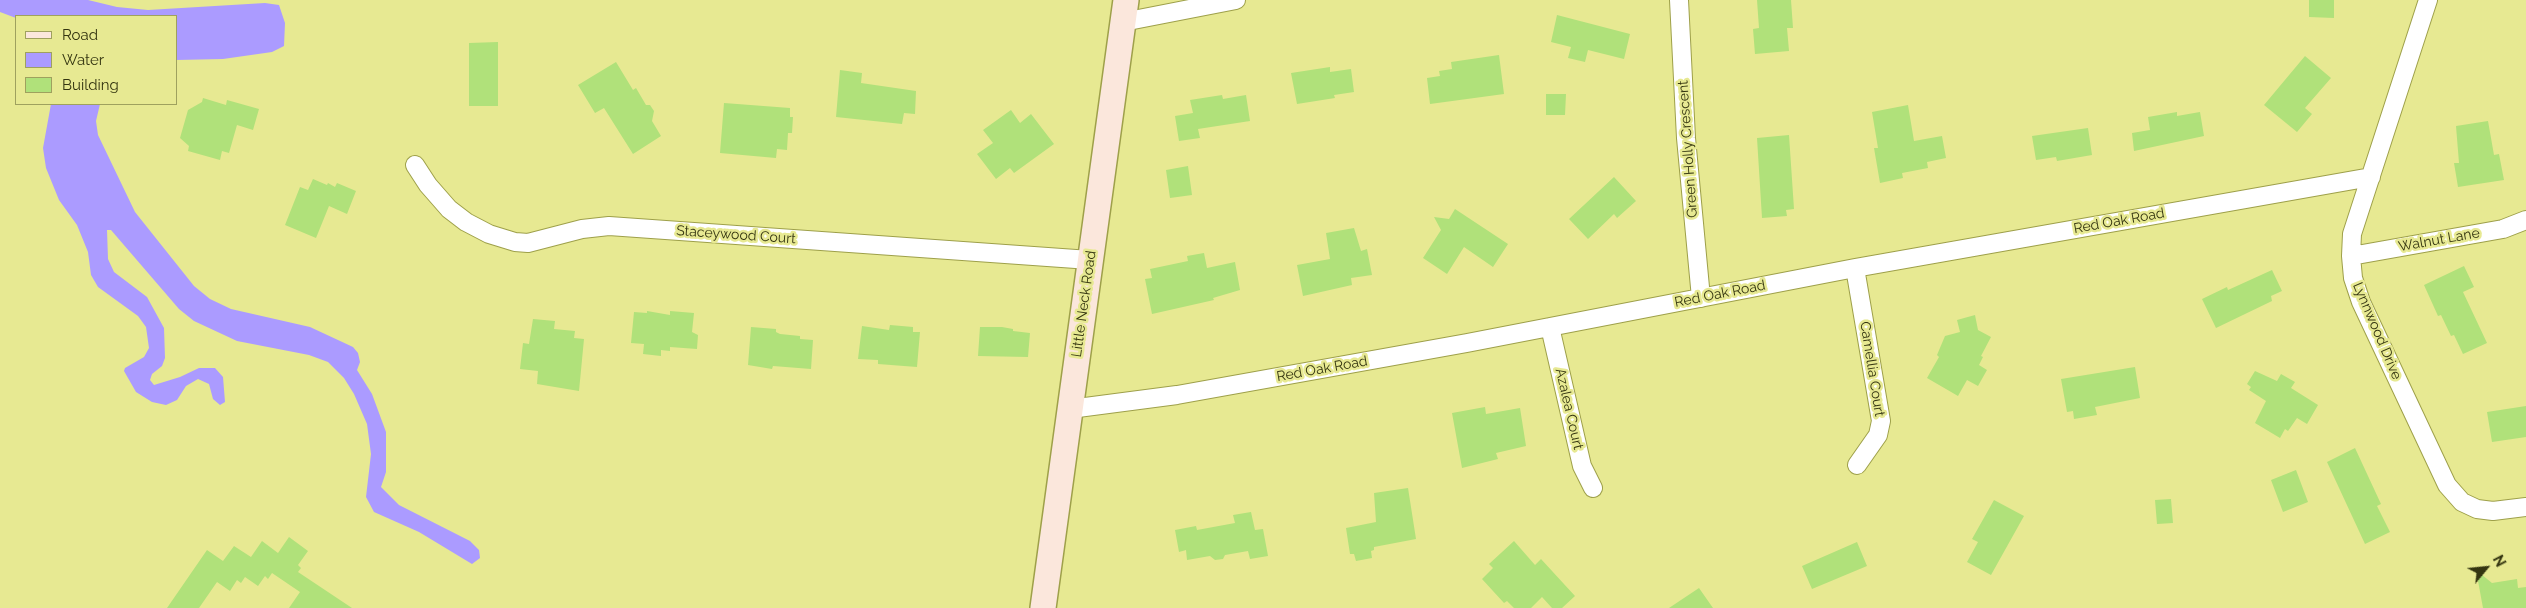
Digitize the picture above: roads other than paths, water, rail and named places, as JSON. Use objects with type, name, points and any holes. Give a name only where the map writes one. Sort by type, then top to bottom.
[{"type":"street","points":[[1125,11],[1236,0]]},
{"type":"street","name":"Green Holly Crescent","points":[[1679,0],[1686,138],[1701,298]]},
{"type":"street","name":"Lynnwood Drive","points":[[2428,0],[2352,234],[2353,278],[2361,302],[2446,485],[2462,502],[2477,508],[2492,511],[2526,507]]},
{"type":"street","name":"Little Neck Road","points":[[1042,608],[1125,11]]},
{"type":"street","name":"Staceywood Court","points":[[415,164],[428,185],[455,213],[489,234],[515,242],[528,243],[582,229],[609,226],[1090,260]]},
{"type":"street","name":"Red Oak Road","points":[[1070,409],[1177,395],[1550,327],[1855,268],[2371,177]]},
{"type":"street","name":"Walnut Lane","points":[[2351,256],[2503,229],[2526,220]]},
{"type":"street","name":"Camellia Court","points":[[1855,268],[1881,421],[1878,436],[1857,465]]},
{"type":"street","name":"Azalea Court","points":[[1550,327],[1582,466],[1593,488]]},
{"type":"water","points":[[0,0],[88,0],[117,7],[148,10],[265,3],[279,5],[285,23],[284,46],[272,52],[223,59],[178,60],[178,15],[15,15],[15,18],[0,12]]},
{"type":"water","points":[[51,105],[100,105],[96,121],[98,135],[135,212],[194,286],[210,299],[231,309],[310,327],[353,347],[358,353],[360,362],[357,370],[372,394],[386,432],[386,472],[381,487],[399,505],[470,541],[479,550],[480,558],[472,564],[419,532],[374,512],[366,497],[371,454],[367,424],[354,394],[344,378],[328,362],[309,355],[237,341],[194,321],[179,309],[111,230],[107,230],[108,259],[114,272],[147,297],[164,328],[165,358],[162,366],[152,374],[150,380],[154,385],[180,377],[199,368],[215,368],[223,377],[225,402],[220,405],[213,399],[209,384],[198,379],[186,386],[177,400],[166,405],[152,402],[136,392],[124,371],[125,368],[144,357],[149,348],[146,327],[138,316],[98,287],[91,275],[88,252],[77,225],[59,200],[46,168],[43,148]]}]
